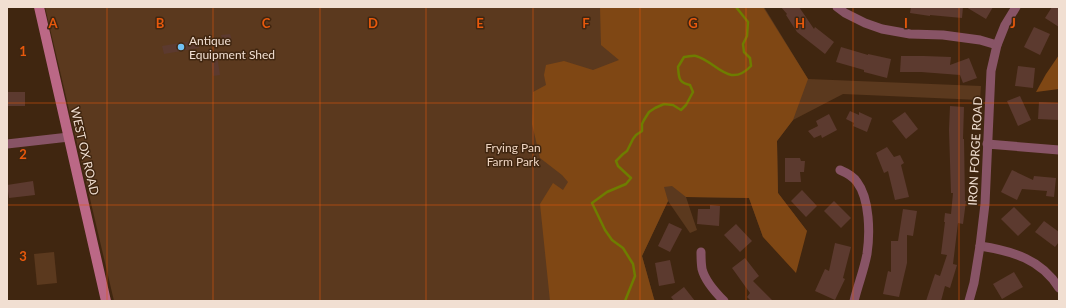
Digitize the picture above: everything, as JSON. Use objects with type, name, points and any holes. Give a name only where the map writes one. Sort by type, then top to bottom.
[{"type":"main road","name":"WEST OX ROAD","points":[[38,7],[106,301]]},
{"type":"street","points":[[837,7],[865,23],[882,29],[910,34],[943,35],[980,40],[997,46]]},
{"type":"street","name":"IRON FORGE ROAD","points":[[969,301],[974,283],[985,204],[991,71],[997,46],[1005,25],[1016,7]]},
{"type":"street","points":[[7,144],[69,137]]},
{"type":"street","points":[[987,144],[1059,150]]},
{"type":"street","points":[[840,170],[853,177],[858,183],[864,197],[867,213],[867,253],[854,301]]},
{"type":"street","points":[[980,246],[1008,251],[1025,257],[1048,274],[1059,288]]},
{"type":"street","points":[[701,252],[704,274],[724,301]]},
{"type":"green space","name":"Frying Pan Farm Park","points":[[45,7],[764,7],[808,79],[981,86],[980,100],[843,94],[793,120],[777,141],[778,193],[807,231],[763,237],[749,198],[686,197],[697,230],[690,233],[668,201],[642,256],[655,301],[114,301]]},
{"type":"green space","points":[[54,252],[57,283],[37,285],[34,254]]},
{"type":"shaded area","points":[[600,7],[763,7],[808,79],[793,120],[777,141],[778,193],[807,231],[796,273],[763,237],[749,198],[686,197],[672,186],[664,187],[668,201],[642,256],[655,301],[550,301],[540,204],[553,183],[563,190],[568,182],[562,175],[540,158],[532,124],[533,92],[546,85],[544,75],[546,65],[564,61],[593,70],[619,60],[601,45]]},
{"type":"shaded area","points":[[1059,55],[1059,89],[1036,92],[1046,74]]},
{"type":"building","points":[[781,7],[799,7],[814,29],[815,27],[834,42],[825,54],[797,32],[786,15],[787,14]]},
{"type":"building","points":[[911,7],[963,7],[962,18],[910,13]]},
{"type":"building","points":[[966,7],[993,7],[986,19]]},
{"type":"building","points":[[1052,7],[1059,7],[1059,27],[1045,18]]},
{"type":"building","points":[[1034,27],[1050,34],[1040,55],[1024,47]]},
{"type":"building","points":[[230,34],[232,41],[223,43],[221,35]]},
{"type":"building","name":"Antique Equipment Shed","points":[[197,40],[199,48],[164,54],[162,46]]},
{"type":"building","points":[[841,47],[868,55],[891,59],[887,78],[836,62]]},
{"type":"building","points":[[217,55],[220,75],[213,76],[210,56]]},
{"type":"building","points":[[901,56],[951,57],[950,65],[969,58],[977,78],[963,83],[960,75],[900,72]]},
{"type":"building","points":[[1018,66],[1035,68],[1033,88],[1015,86]]},
{"type":"building","points":[[7,92],[25,92],[25,106],[7,106]]},
{"type":"building","points":[[1020,96],[1031,120],[1018,126],[1007,101]]},
{"type":"building","points":[[1039,102],[1059,103],[1059,120],[1038,119]]},
{"type":"building","points":[[950,106],[964,107],[963,139],[966,201],[963,224],[958,223],[953,264],[957,265],[950,288],[945,286],[941,301],[926,301],[935,274],[940,276],[947,255],[941,254],[945,213],[951,214],[953,193],[951,193],[949,130]]},
{"type":"building","points":[[850,111],[859,115],[859,112],[872,118],[867,132],[853,126],[854,123],[846,119]]},
{"type":"building","points":[[905,112],[918,129],[906,139],[892,121]]},
{"type":"building","points":[[829,114],[837,130],[822,138],[821,135],[814,138],[808,131],[818,126],[816,121]]},
{"type":"building","points":[[887,147],[894,157],[900,155],[904,163],[901,165],[909,197],[895,200],[888,171],[884,173],[876,153]]},
{"type":"building","points":[[785,158],[800,158],[801,161],[805,161],[804,172],[800,172],[801,182],[785,182]]},
{"type":"building","points":[[1012,170],[1033,180],[1034,176],[1056,178],[1054,197],[1046,196],[1047,191],[1022,189],[1017,200],[1001,192]]},
{"type":"building","points":[[33,181],[35,195],[9,198],[7,185]]},
{"type":"building","points":[[802,190],[817,206],[806,217],[791,201]]},
{"type":"building","points":[[834,201],[851,218],[841,228],[824,211]]},
{"type":"building","points":[[710,205],[720,206],[719,226],[697,224],[698,209],[710,209]]},
{"type":"building","points":[[1014,207],[1031,224],[1018,236],[1001,219]]},
{"type":"building","points":[[903,209],[917,211],[913,236],[907,235],[907,263],[899,297],[883,294],[888,271],[891,272],[891,241],[898,241]]},
{"type":"building","points":[[1044,221],[1059,232],[1059,242],[1055,247],[1035,232]]},
{"type":"building","points":[[669,223],[682,229],[670,252],[658,246]]},
{"type":"building","points":[[736,224],[752,241],[740,252],[724,235]]},
{"type":"building","points":[[835,243],[851,247],[843,278],[845,279],[835,300],[815,291],[825,269],[829,271]]},
{"type":"building","points":[[745,258],[759,276],[753,281],[773,301],[751,301],[747,297],[750,293],[732,268]]},
{"type":"building","points":[[670,260],[675,283],[659,286],[655,263]]},
{"type":"building","points":[[1014,272],[1023,287],[1002,299],[993,284]]},
{"type":"building","points":[[684,287],[695,301],[674,301],[671,297]]},
{"type":"waterway","points":[[625,301],[635,276],[633,264],[623,248],[612,240],[605,230],[592,203],[607,192],[626,184],[631,178],[618,166],[616,161],[627,151],[636,135],[642,131],[642,124],[649,112],[664,104],[673,105],[681,110],[686,105],[693,92],[690,85],[683,83],[679,77],[678,67],[684,57],[696,56],[729,75],[736,75],[751,66],[750,58],[744,52],[743,44],[747,36],[748,22],[736,7]]},
{"type":"place","name":"Antique Equipment Shed","points":[[181,47]]}]
